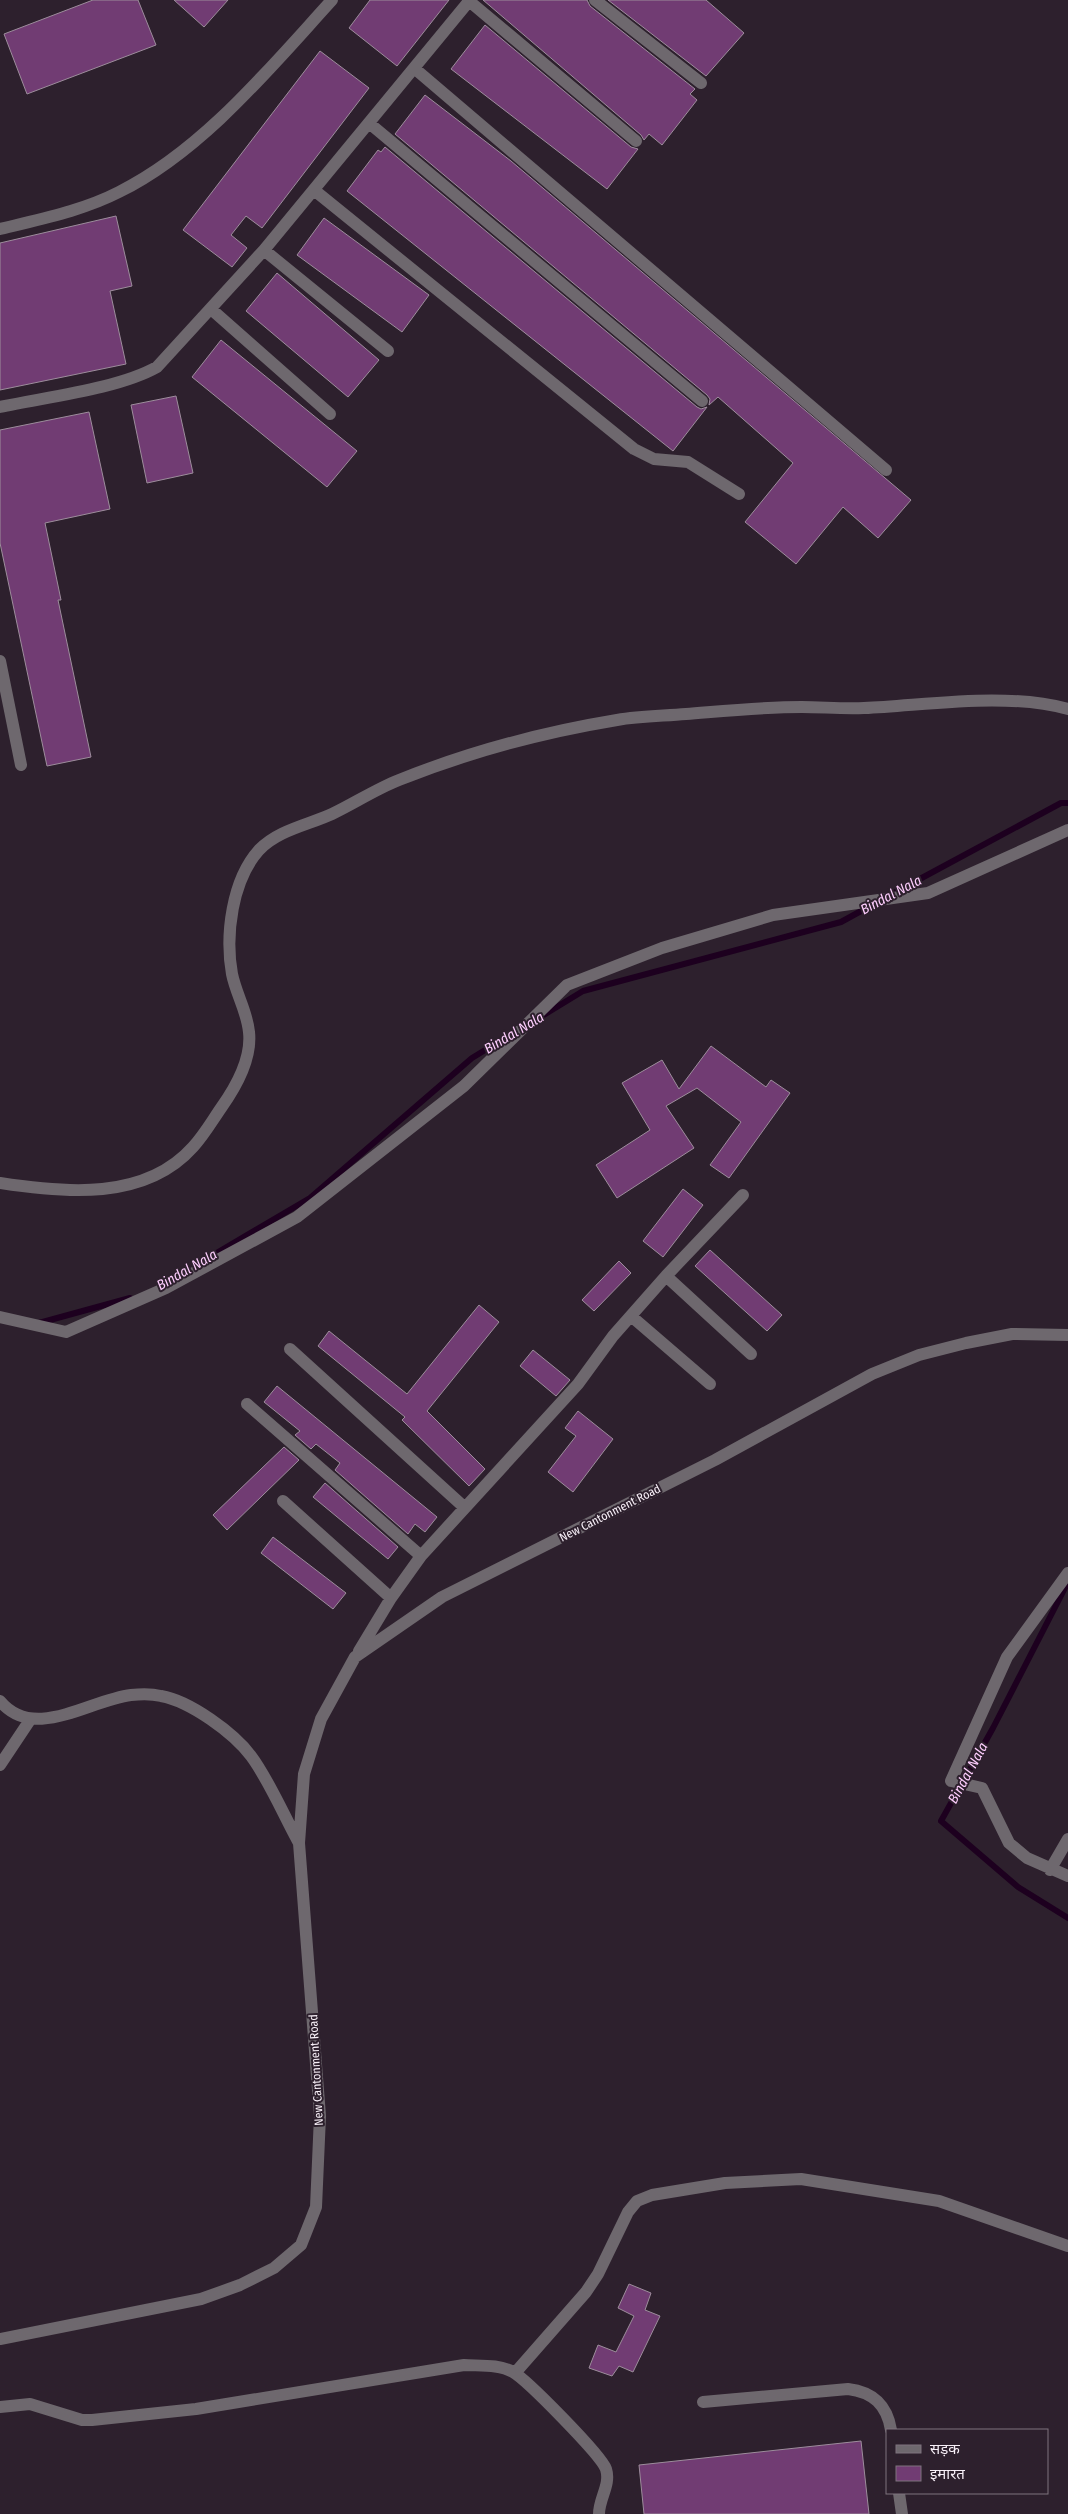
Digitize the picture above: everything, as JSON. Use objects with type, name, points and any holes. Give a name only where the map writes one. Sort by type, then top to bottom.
[{"type":"street","points":[[0,229],[54,216],[87,205],[119,192],[146,177],[207,129],[260,80],[332,0]]},
{"type":"street","points":[[0,407],[121,382],[157,367],[264,250],[469,0],[636,141]]},
{"type":"street","points":[[594,0],[702,83]]},
{"type":"street","points":[[414,68],[886,470]]},
{"type":"street","points":[[369,124],[702,401]]},
{"type":"street","points":[[314,190],[634,449],[654,459],[688,462],[739,494]]},
{"type":"street","points":[[264,250],[388,351]]},
{"type":"street","points":[[211,309],[330,414]]},
{"type":"street","points":[[0,661],[21,765]]},
{"type":"street","points":[[0,1183],[45,1190],[98,1190],[131,1184],[162,1173],[192,1148],[227,1100],[247,1060],[250,1034],[243,1003],[232,977],[229,944],[235,905],[244,870],[260,849],[273,839],[332,813],[382,787],[503,745],[619,719],[742,709],[857,709],[1010,700],[1039,701],[1068,709]]},
{"type":"street","points":[[0,1317],[66,1332],[166,1288],[297,1217],[464,1086],[567,985],[662,948],[772,915],[928,893],[1068,830]]},
{"type":"street","points":[[355,1657],[391,1598],[421,1556],[578,1384],[631,1316],[666,1276],[743,1195]]},
{"type":"street","points":[[666,1276],[751,1354]]},
{"type":"street","points":[[631,1316],[710,1384]]},
{"type":"street","name":"New Cantonment Road","points":[[0,2339],[201,2298],[240,2285],[274,2268],[301,2245],[316,2206],[320,2116],[299,1843],[304,1774],[321,1719],[355,1657],[442,1597],[715,1460],[872,1374],[920,1355],[966,1342],[1012,1334],[1064,1335]]},
{"type":"street","points":[[290,1349],[464,1507]]},
{"type":"street","points":[[247,1404],[421,1556]]},
{"type":"street","points":[[283,1501],[391,1598]]},
{"type":"street","points":[[1068,1573],[1007,1657],[951,1781],[982,1788],[1009,1843],[1027,1858],[1050,1870],[1068,1876]]},
{"type":"street","name":"New Cantonment Road","points":[[30,1720],[53,1717],[130,1695],[161,1696],[193,1708],[225,1731],[251,1756],[299,1843]]},
{"type":"street","points":[[0,1701],[19,1717],[30,1720],[0,1765]]},
{"type":"street","points":[[1050,1870],[1068,1839]]},
{"type":"street","points":[[515,2373],[586,2292],[598,2274],[628,2212],[636,2201],[652,2195],[725,2183],[801,2179],[939,2200],[1068,2246]]},
{"type":"street","points":[[0,2408],[30,2404],[82,2420],[92,2420],[196,2409],[464,2365],[506,2369],[515,2373],[602,2461],[607,2481],[600,2502],[599,2514]]},
{"type":"street","points":[[703,2402],[848,2389],[871,2395],[884,2407],[891,2429]]},
{"type":"street","points":[[899,2494],[902,2514]]},
{"type":"building","points":[[93,0],[138,0],[156,45],[27,94],[4,34]]},
{"type":"building","points":[[174,0],[228,0],[204,27]]},
{"type":"building","points":[[370,0],[449,0],[397,66],[349,28]]},
{"type":"building","points":[[483,0],[587,0],[590,6],[695,89],[690,94],[697,100],[662,145],[649,134],[644,140],[641,135]]},
{"type":"building","points":[[608,0],[706,0],[744,33],[706,76]]},
{"type":"building","points":[[485,25],[631,147],[638,149],[607,189],[451,69]]},
{"type":"building","points":[[320,51],[369,88],[262,228],[246,216],[231,235],[247,248],[232,267],[183,230]]},
{"type":"building","points":[[425,95],[511,161],[911,500],[878,538],[843,507],[796,564],[745,522],[793,463],[718,397],[709,405],[710,399],[707,395],[395,134]]},
{"type":"building","points":[[385,147],[697,407],[701,409],[707,407],[673,451],[347,191],[378,150],[381,152]]},
{"type":"building","points":[[116,216],[132,286],[110,291],[126,364],[0,390],[0,243]]},
{"type":"building","points":[[324,218],[429,295],[402,332],[297,255]]},
{"type":"building","points":[[277,273],[379,360],[348,397],[246,311]]},
{"type":"building","points":[[221,340],[357,451],[327,487],[192,377]]},
{"type":"building","points":[[176,396],[193,473],[147,483],[131,405]]},
{"type":"building","points":[[89,412],[110,509],[45,523],[61,600],[58,600],[91,757],[47,766],[0,543],[0,430]]},
{"type":"building","points":[[711,1046],[766,1087],[771,1080],[790,1093],[729,1178],[710,1165],[741,1122],[697,1088],[666,1106],[694,1148],[617,1198],[596,1165],[650,1130],[622,1083],[662,1060],[679,1089]]},
{"type":"building","points":[[683,1189],[703,1205],[663,1257],[643,1241]]},
{"type":"building","points":[[710,1250],[782,1315],[767,1331],[695,1266]]},
{"type":"building","points":[[619,1261],[631,1273],[594,1311],[582,1300]]},
{"type":"building","points":[[479,1305],[499,1322],[427,1411],[485,1469],[469,1486],[402,1420],[405,1417],[318,1346],[329,1331],[407,1394]]},
{"type":"building","points":[[533,1350],[570,1380],[556,1396],[520,1366]]},
{"type":"building","points":[[277,1386],[437,1517],[425,1532],[415,1524],[408,1534],[335,1470],[340,1463],[316,1444],[311,1449],[295,1435],[300,1431],[264,1402]]},
{"type":"building","points":[[578,1411],[613,1439],[573,1492],[548,1472],[576,1436],[565,1428]]},
{"type":"building","points":[[284,1447],[299,1460],[227,1530],[213,1515]]},
{"type":"building","points":[[325,1483],[398,1547],[388,1559],[313,1497]]},
{"type":"building","points":[[273,1537],[346,1593],[333,1609],[261,1553]]},
{"type":"building","points":[[629,2284],[651,2293],[645,2310],[660,2316],[633,2372],[619,2366],[612,2376],[589,2368],[598,2345],[616,2352],[634,2316],[618,2308]]},
{"type":"building","points":[[861,2441],[869,2514],[644,2514],[639,2465]]},
{"type":"waterway","name":"Bindal Nala","points":[[892,894],[1061,803],[1068,803]]},
{"type":"waterway","name":"Bindal Nala","points":[[542,1016],[583,991],[841,922],[872,905]]},
{"type":"waterway","name":"Bindal Nala","points":[[203,1261],[310,1198],[472,1058],[508,1036]]},
{"type":"waterway","name":"Bindal Nala","points":[[39,1323],[130,1298]]},
{"type":"waterway","name":"Bindal Nala","points":[[1068,1582],[993,1728],[941,1821],[1018,1887],[1068,1918]]}]
